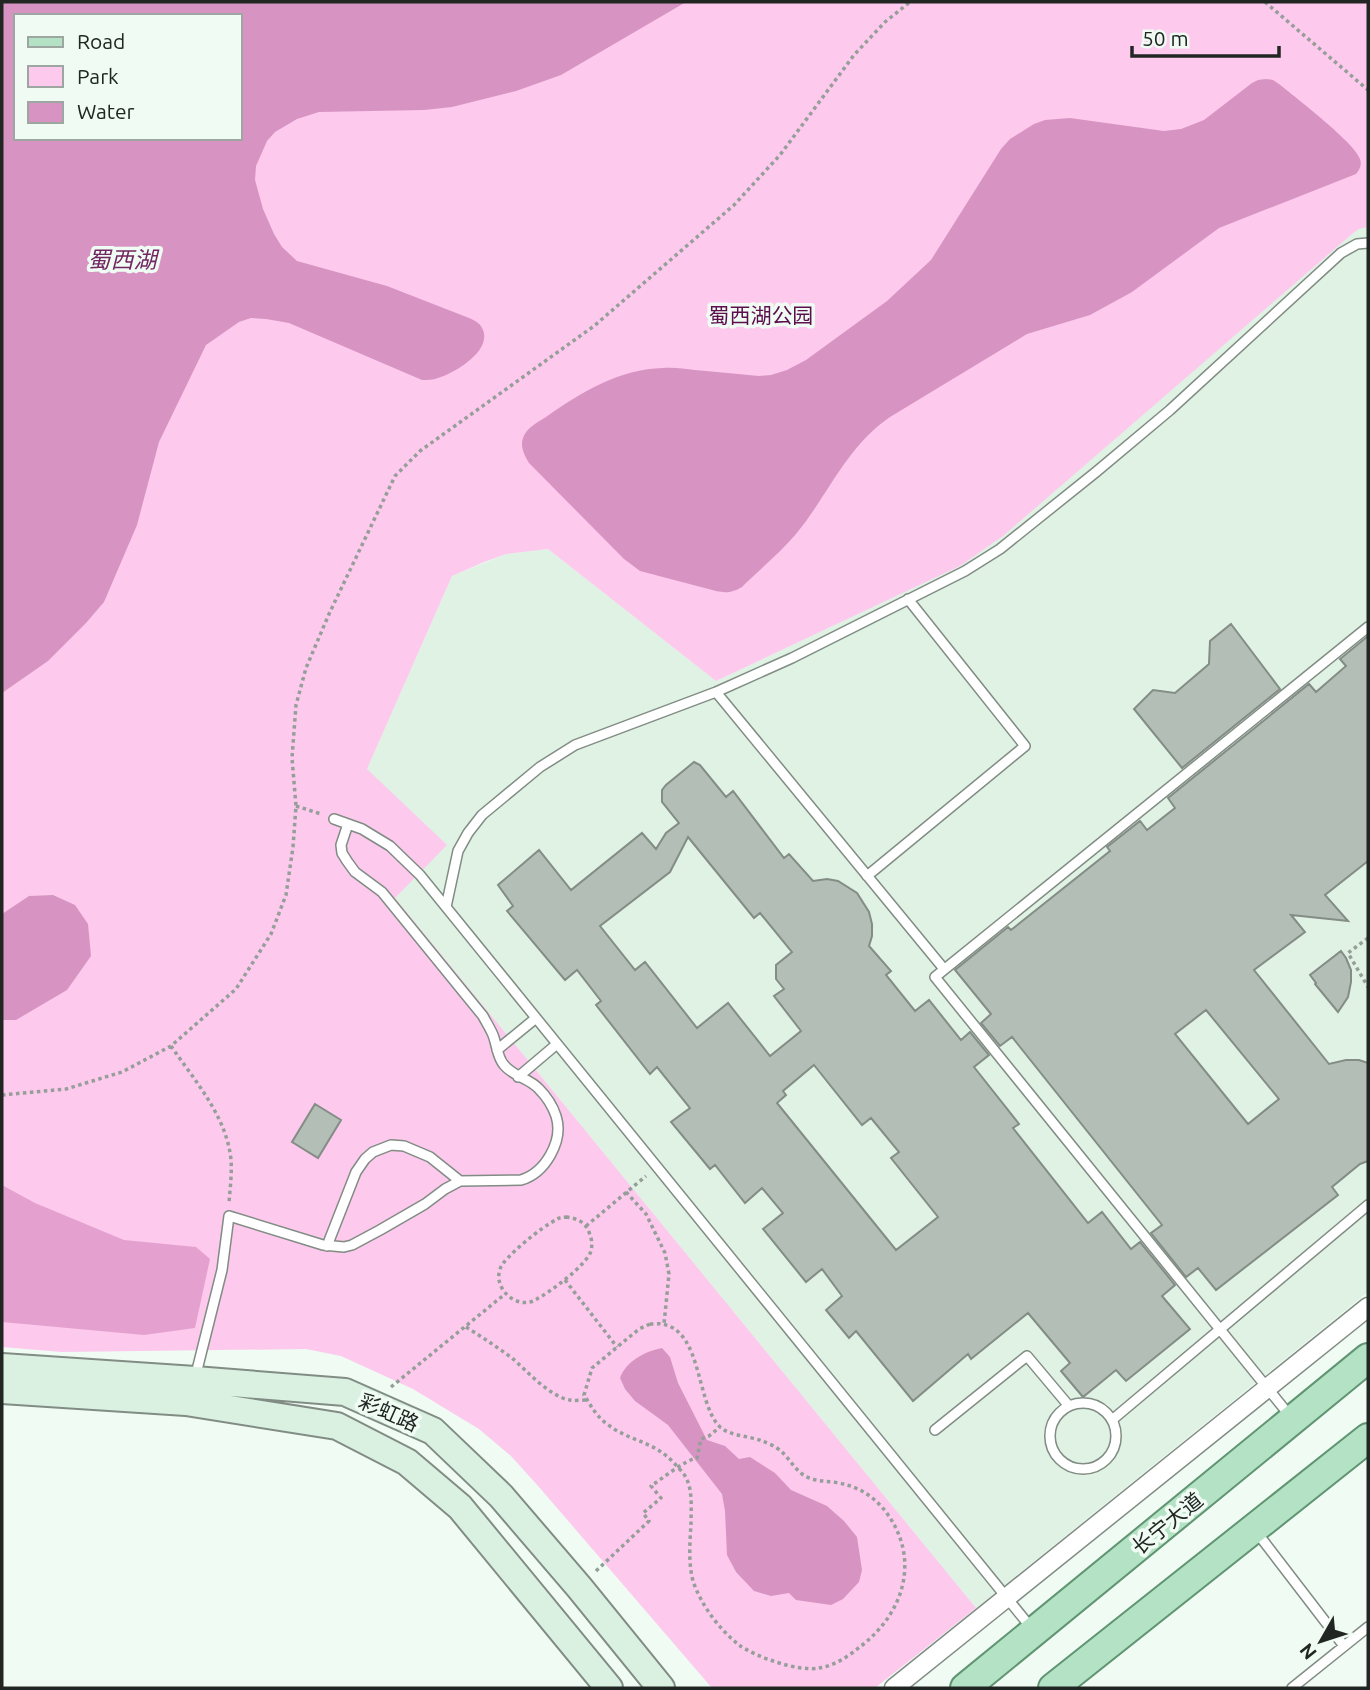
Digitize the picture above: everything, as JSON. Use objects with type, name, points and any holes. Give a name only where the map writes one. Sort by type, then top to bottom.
[{"type":"main road","name":"长宁大道","points":[[965,1688],[1368,1358]]},
{"type":"main road","name":"彩虹路","points":[[2,1367],[345,1392],[433,1431],[501,1496],[661,1688]]},
{"type":"main road","name":"彩虹路","points":[[2,1390],[186,1402],[338,1426],[407,1462],[460,1507],[609,1688]]},
{"type":"main road","points":[[1053,1688],[1363,1445]]},
{"type":"street","points":[[894,1688],[1368,1307]]},
{"type":"lane","points":[[446,907],[458,851],[468,833],[482,815],[531,773],[575,745],[716,692],[792,658],[965,570],[1000,549],[1170,410],[1341,253],[1357,244],[1368,243]]},
{"type":"lane","points":[[867,876],[1025,746],[908,599]]},
{"type":"lane","points":[[1293,1420],[935,977],[1368,627]]},
{"type":"lane","points":[[716,692],[944,969]]},
{"type":"lane","points":[[334,819],[362,829],[390,846],[420,875],[1035,1632]]},
{"type":"lane","points":[[195,1380],[222,1270],[229,1216],[335,1248],[352,1245],[460,1181],[521,1180],[535,1174],[547,1162],[555,1141],[557,1117],[538,1087],[529,1080],[518,1077],[505,1066],[491,1029],[474,1006],[382,892],[355,872],[346,861],[341,845],[348,824]]},
{"type":"lane","points":[[497,1050],[536,1018]]},
{"type":"lane","points":[[518,1077],[556,1044]]},
{"type":"lane","points":[[327,1246],[356,1172],[365,1158],[373,1152],[391,1145],[404,1146],[430,1157],[460,1181]]},
{"type":"lane","points":[[1112,1420],[1368,1205]]},
{"type":"lane","points":[[935,1430],[1027,1356],[1069,1406]]},
{"type":"lane","points":[[1080,1403],[1101,1408],[1115,1426],[1114,1448],[1108,1458],[1098,1466],[1075,1468],[1064,1463],[1056,1454],[1051,1443],[1051,1432],[1054,1421],[1069,1406],[1080,1403]]},
{"type":"lane","points":[[1254,1529],[1344,1646]]},
{"type":"lane","points":[[1292,1688],[1368,1627]]},
{"type":"path","points":[[2,1095],[66,1089],[122,1072],[171,1046],[236,989],[271,934],[286,895],[296,806],[292,758],[296,705],[306,668],[395,476],[420,452],[594,326],[734,205],[779,155],[854,55],[885,22],[911,2]]},
{"type":"path","points":[[1265,2],[1368,90]]},
{"type":"path","points":[[296,806],[334,819]]},
{"type":"path","points":[[1368,938],[1348,953],[1368,987]]},
{"type":"path","points":[[171,1046],[210,1101],[226,1135],[231,1161],[229,1216]]},
{"type":"path","points":[[586,1226],[657,1167]]},
{"type":"path","points":[[626,1192],[646,1214],[665,1253],[669,1274],[664,1324]]},
{"type":"path","points":[[575,1218],[586,1226],[591,1238],[591,1252],[583,1263],[564,1279],[530,1303],[516,1302],[505,1294],[499,1279],[500,1267],[516,1250],[554,1220],[575,1218]]},
{"type":"path","points":[[564,1279],[617,1347]]},
{"type":"path","points":[[370,1403],[505,1294]]},
{"type":"path","points":[[650,1324],[664,1324],[674,1329],[691,1352],[711,1415],[720,1427],[729,1432],[762,1440],[779,1450],[805,1476],[814,1480],[835,1482],[862,1490],[876,1500],[888,1514],[905,1558],[905,1580],[891,1614],[866,1643],[832,1664],[807,1669],[759,1657],[739,1645],[722,1629],[705,1606],[693,1581],[690,1558],[691,1503],[685,1476],[666,1454],[656,1447],[605,1423],[594,1412],[584,1395],[592,1368],[639,1329],[650,1324]]},
{"type":"path","points":[[465,1326],[493,1344],[559,1396],[570,1400],[587,1400]]},
{"type":"path","points":[[579,1587],[649,1521],[643,1513],[661,1498],[651,1486],[688,1460],[697,1458],[701,1439],[720,1427]]},
{"type":"shaded area","points":[[1368,227],[1368,1292],[976,1608],[395,898],[367,769],[452,576],[506,554],[548,549],[716,681],[960,566],[1003,535],[1352,234]]},
{"type":"shaded area","points":[[2,1185],[35,1203],[124,1240],[196,1247],[210,1259],[195,1328],[144,1335],[2,1322]]},
{"type":"green space","name":"蜀西湖公园","points":[[2,2],[1368,2],[1368,227],[1352,234],[1003,536],[960,566],[716,681],[548,549],[506,554],[484,562],[452,576],[367,769],[447,845],[395,898],[976,1608],[875,1688],[712,1688],[511,1456],[479,1429],[413,1389],[341,1356],[306,1349],[62,1352],[2,1347]]},
{"type":"water","name":"蜀西湖","points":[[2,2],[686,2],[561,75],[516,91],[452,107],[424,110],[319,112],[297,119],[275,132],[267,141],[256,166],[255,180],[263,209],[282,247],[297,261],[387,286],[473,320],[482,328],[483,344],[463,366],[436,379],[424,380],[289,323],[266,319],[251,318],[239,322],[206,345],[159,442],[137,525],[104,602],[48,661],[2,693]]},
{"type":"water","points":[[1266,79],[1279,84],[1347,142],[1360,159],[1356,174],[1219,228],[1132,292],[1090,315],[1027,334],[890,417],[861,442],[796,534],[742,587],[729,592],[716,591],[640,571],[624,559],[529,463],[522,441],[529,428],[573,399],[616,377],[647,369],[667,368],[771,375],[806,360],[887,301],[931,260],[1001,149],[1010,139],[1034,124],[1045,120],[1070,118],[1164,131],[1181,129],[1204,120],[1252,83]]},
{"type":"water","points":[[53,895],[75,905],[88,924],[91,956],[67,990],[16,1020],[2,1020],[2,914],[29,896]]},
{"type":"water","points":[[662,1348],[670,1357],[678,1383],[707,1440],[725,1446],[739,1459],[750,1457],[775,1473],[791,1490],[827,1506],[857,1537],[862,1570],[859,1582],[843,1599],[831,1605],[796,1600],[789,1593],[771,1596],[754,1591],[736,1572],[727,1555],[722,1494],[668,1425],[635,1401],[620,1378],[637,1358]]},
{"type":"building","points":[[1231,624],[1280,689],[1182,768],[1134,709],[1153,690],[1175,693],[1209,664],[1210,641]]},
{"type":"building","points":[[1368,636],[1368,861],[1325,895],[1348,921],[1291,915],[1305,932],[1254,970],[1329,1064],[1346,1060],[1368,1063],[1368,1161],[1360,1164],[1332,1187],[1338,1195],[1216,1290],[1198,1268],[1186,1277],[1151,1233],[1162,1225],[1012,1037],[1000,1046],[981,1023],[991,1014],[955,970],[1008,927],[1011,930],[1110,851],[1107,847],[1140,821],[1147,830],[1175,808],[1168,798],[1309,684],[1316,692],[1346,666],[1340,659]],"holes":[[[1206,1010],[1279,1099],[1248,1124],[1175,1034]]]},
{"type":"building","points":[[694,762],[700,765],[726,797],[733,791],[784,858],[789,854],[813,881],[838,881],[857,893],[869,912],[872,924],[869,946],[891,971],[886,975],[915,1011],[929,1000],[961,1040],[970,1032],[989,1055],[974,1067],[1019,1124],[1013,1128],[1088,1223],[1102,1212],[1131,1249],[1140,1242],[1175,1285],[1162,1296],[1190,1329],[1126,1381],[1116,1370],[1083,1397],[1061,1371],[1070,1363],[1028,1313],[971,1359],[968,1354],[913,1401],[856,1331],[849,1338],[826,1310],[842,1296],[822,1269],[806,1282],[763,1229],[783,1213],[762,1188],[745,1203],[715,1165],[710,1169],[671,1122],[690,1108],[657,1067],[650,1074],[596,1005],[601,1001],[577,970],[565,980],[507,911],[513,906],[498,885],[539,850],[571,890],[642,833],[656,849],[666,833],[679,823],[662,802],[662,790]],"holes":[[[688,837],[754,918],[760,913],[792,952],[776,965],[776,979],[784,989],[774,996],[801,1031],[770,1056],[728,1003],[697,1028],[645,962],[635,970],[600,926],[670,872]],[[814,1065],[862,1125],[871,1118],[899,1152],[891,1158],[938,1217],[896,1250],[777,1103],[786,1095],[783,1091]]]},
{"type":"building","points":[[1341,951],[1351,970],[1351,982],[1348,997],[1338,1012],[1310,975]]},
{"type":"building","points":[[315,1104],[341,1120],[318,1158],[292,1142]]}]
